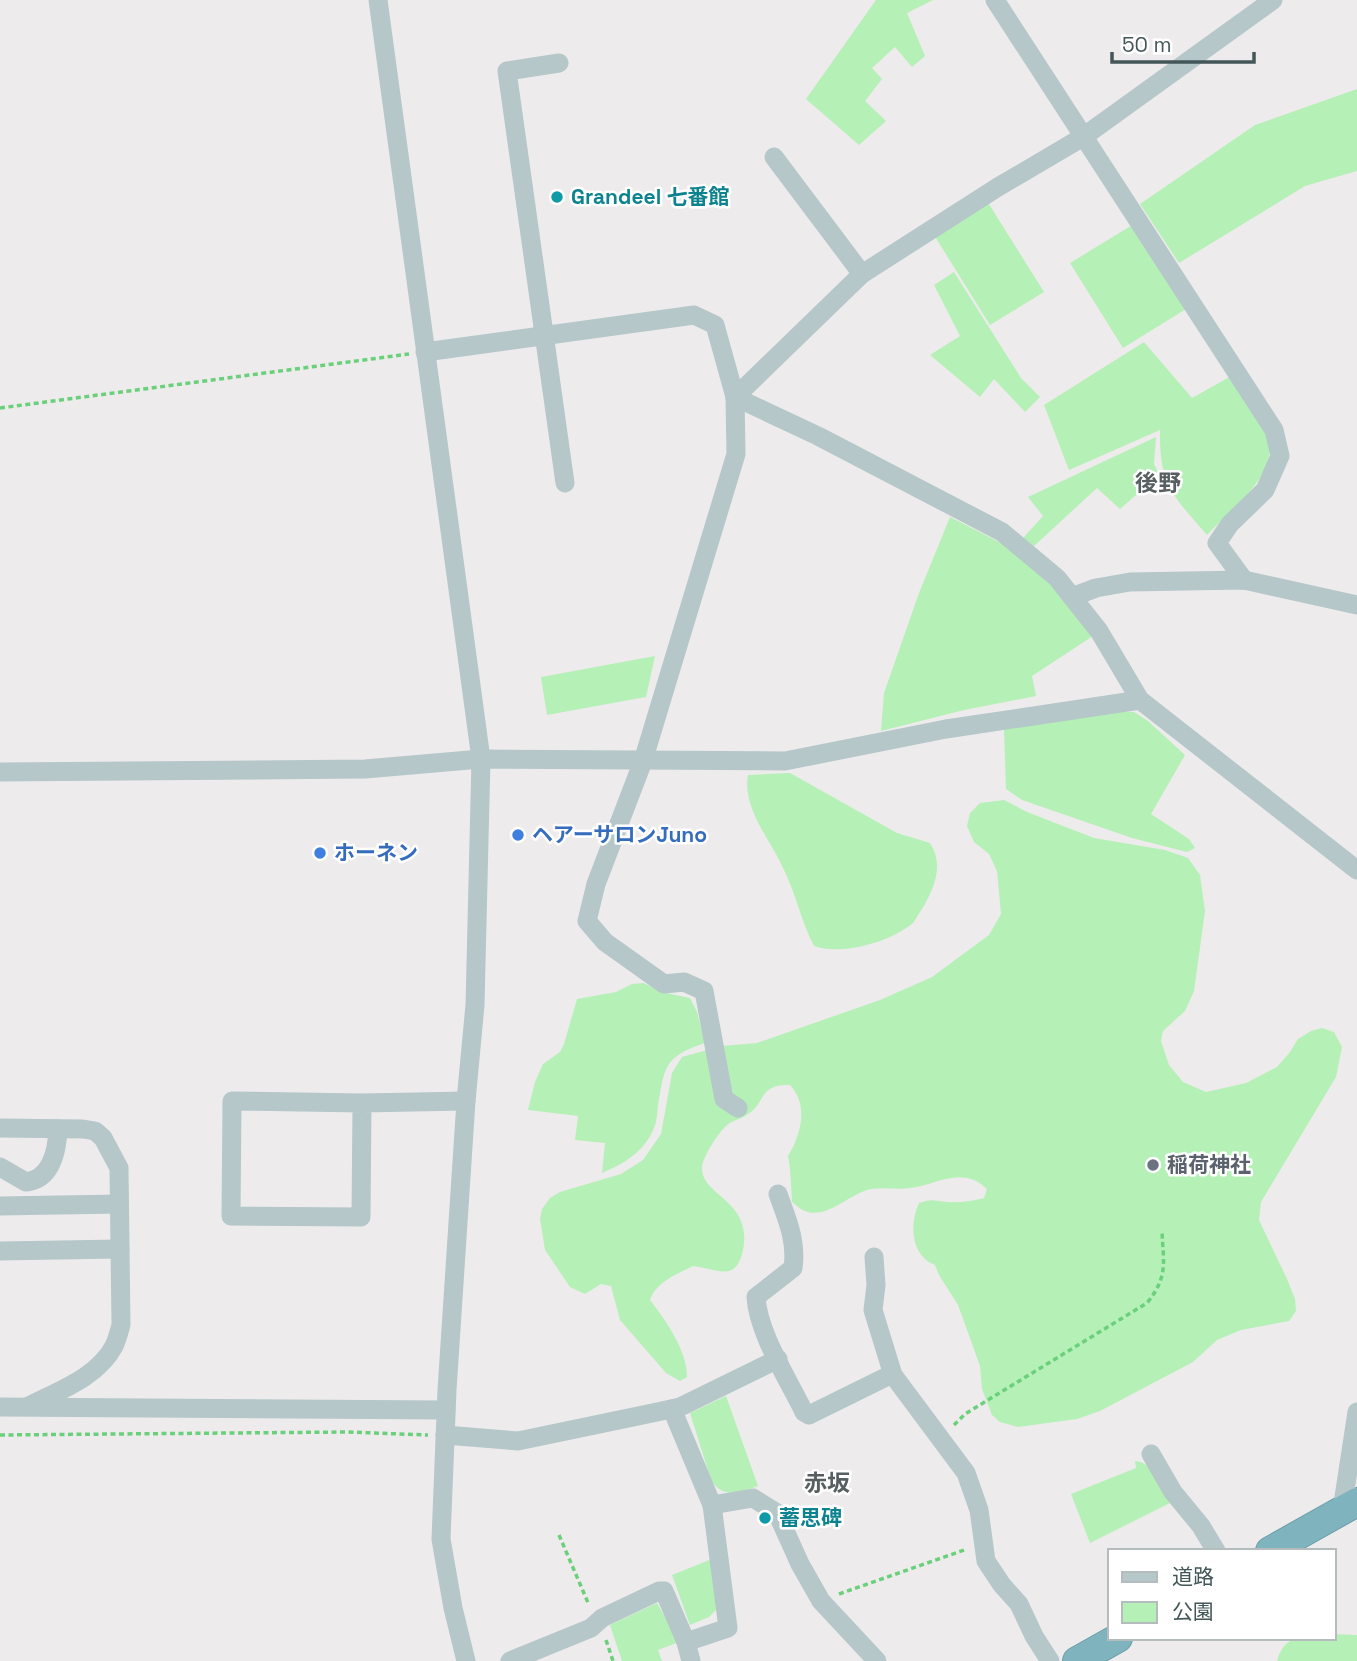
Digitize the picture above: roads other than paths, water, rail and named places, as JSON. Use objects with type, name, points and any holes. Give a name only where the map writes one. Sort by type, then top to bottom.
[{"type":"highway","points":[[1274,1549],[1350,1506]]},
{"type":"highway","points":[[1077,1661],[1114,1640]]},
{"type":"street","points":[[378,0],[481,759],[475,1005],[466,1101],[446,1410],[442,1539],[453,1608],[466,1661]]},
{"type":"street","points":[[995,0],[1274,430],[1280,456],[1265,490],[1230,524],[1217,543],[1244,580]]},
{"type":"street","points":[[735,397],[862,274],[929,229],[1083,137],[1273,0]]},
{"type":"street","points":[[559,63],[507,71],[565,483]]},
{"type":"street","points":[[774,157],[862,274]]},
{"type":"street","points":[[425,352],[694,315],[715,325],[735,397],[736,454],[643,761],[596,884],[587,921],[605,942],[664,984],[684,982],[704,991],[723,1099],[738,1108]]},
{"type":"street","points":[[735,397],[818,436],[1002,532],[1057,578],[1098,631],[1140,700],[1357,870]]},
{"type":"street","points":[[1072,597],[1096,588],[1130,582],[1244,580],[1357,605]]},
{"type":"street","points":[[0,772],[365,769],[481,759],[785,761],[960,727],[1140,700]]},
{"type":"street","points":[[362,1103],[361,1217],[231,1216],[232,1101],[466,1101]]},
{"type":"street","points":[[0,1128],[95,1131],[103,1138],[119,1168],[121,1325],[114,1347],[104,1360],[85,1376],[25,1408]]},
{"type":"street","points":[[0,1167],[26,1182],[38,1180],[54,1157],[58,1129]]},
{"type":"street","points":[[778,1194],[793,1237],[793,1268],[756,1297],[766,1335],[804,1412],[809,1415],[893,1375]]},
{"type":"street","points":[[0,1206],[119,1204]]},
{"type":"street","points":[[0,1251],[120,1249]]},
{"type":"street","points":[[874,1257],[876,1285],[873,1310],[893,1375],[966,1474],[979,1510],[986,1561],[1019,1604],[1034,1636],[1050,1661]]},
{"type":"street","points":[[445,1435],[518,1441],[672,1409],[778,1359]]},
{"type":"street","points":[[0,1408],[446,1410]]},
{"type":"street","points":[[510,1661],[591,1628],[602,1618],[659,1591],[664,1591],[688,1652],[728,1628],[712,1505],[672,1409]]},
{"type":"street","points":[[1350,1506],[1357,1412]]},
{"type":"street","points":[[1151,1454],[1173,1492],[1201,1526],[1215,1549]]},
{"type":"street","points":[[712,1505],[753,1498],[777,1513],[800,1564],[821,1601],[877,1661]]},
{"type":"place","name":"Grandeel 七番館","points":[[557,197]]},
{"type":"place","name":"ヘアーサロンJuno","points":[[518,835]]},
{"type":"place","name":"ホーネン","points":[[320,853]]},
{"type":"place","name":"稲荷神社","points":[[1153,1165]]},
{"type":"place","name":"蓄思碑","points":[[765,1518]]},
{"type":"district","name":"後野","points":[[1158,483]]},
{"type":"district","name":"赤坂","points":[[827,1483]]}]
